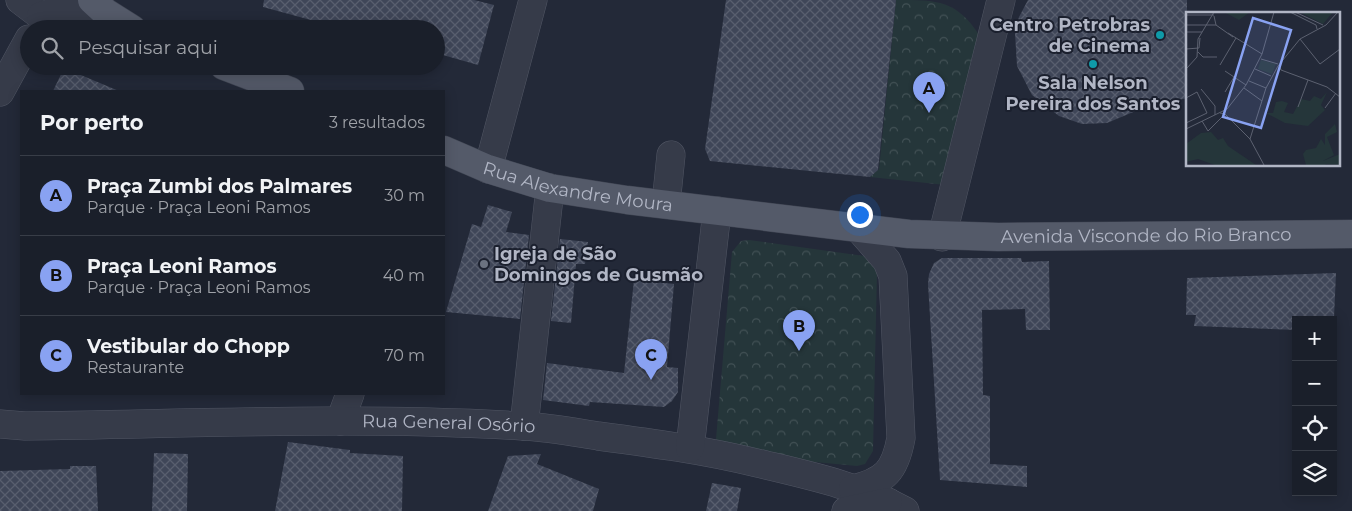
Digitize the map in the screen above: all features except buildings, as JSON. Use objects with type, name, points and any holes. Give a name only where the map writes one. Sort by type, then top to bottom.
[{"type":"main road","points":[[99,6],[119,20]]},
{"type":"main road","points":[[248,75],[287,90]]},
{"type":"main road","name":"Rua Alexandre Moura","points":[[445,150],[488,168],[550,188],[860,230]]},
{"type":"main road","name":"Avenida Visconde do Rio Branco","points":[[860,230],[942,237],[1352,234]]},
{"type":"street","points":[[488,168],[533,0]]},
{"type":"street","points":[[942,237],[1001,0]]},
{"type":"street","points":[[33,17],[66,8],[99,6]]},
{"type":"street","points":[[0,92],[20,47]]},
{"type":"street","points":[[666,204],[671,155]]},
{"type":"street","points":[[524,426],[550,188]]},
{"type":"street","points":[[690,448],[717,211]]},
{"type":"street","points":[[849,500],[886,475],[898,454],[902,438],[893,276],[887,260],[860,230]]},
{"type":"street","points":[[340,422],[350,395]]},
{"type":"street","name":"Rua General Osório","points":[[0,424],[25,426],[340,422],[524,426],[690,448],[805,474],[849,500],[897,507]]},
{"type":"green space","points":[[896,0],[945,4],[963,15],[980,36],[955,186],[870,177],[879,169]]},
{"type":"green space","points":[[749,240],[864,256],[873,263],[877,272],[873,451],[865,464],[857,466],[732,454],[722,450],[716,439],[732,252],[741,241]]},
{"type":"place","name":"Centro Petrobras de Cinema","points":[[1160,35]]},
{"type":"place","name":"Sala Nelson Pereira dos Santos","points":[[1093,64]]},
{"type":"place","name":"Praça Zumbi dos Palmares","points":[[929,113]]},
{"type":"place","name":"Igreja de São Domingos de Gusmão","points":[[484,264]]},
{"type":"place","name":"Praça Leoni Ramos","points":[[799,351]]},
{"type":"place","name":"Vestibular do Chopp","points":[[651,380]]}]
